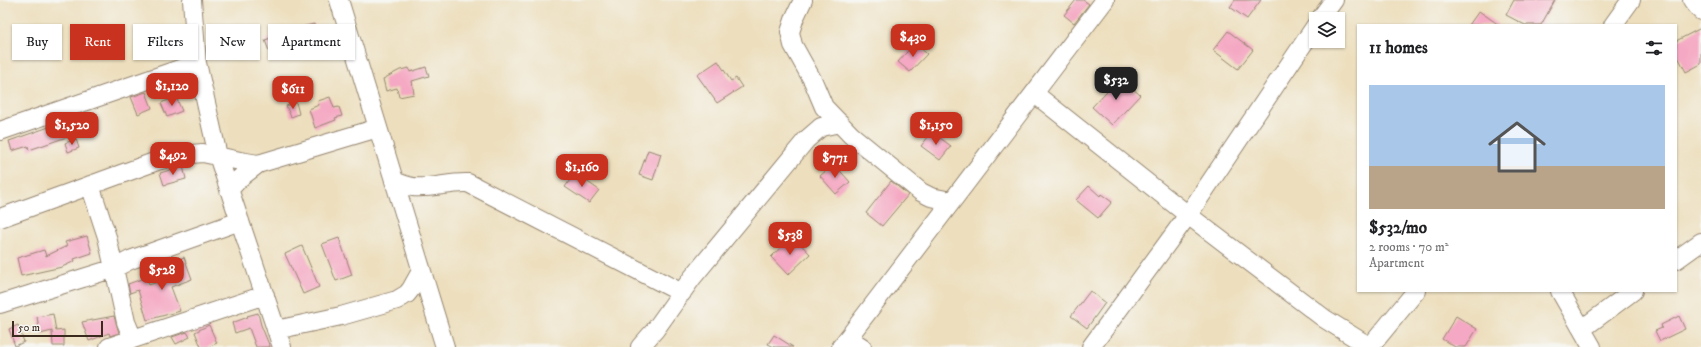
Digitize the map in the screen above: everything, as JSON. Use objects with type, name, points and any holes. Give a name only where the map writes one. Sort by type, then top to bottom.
[{"type":"street","points":[[192,0],[197,63],[218,156],[282,347]]},
{"type":"street","points":[[339,0],[420,271],[445,347]]},
{"type":"street","points":[[803,0],[790,32],[793,45],[813,81],[824,107],[852,135],[922,192],[931,197],[951,200]]},
{"type":"street","points":[[850,344],[951,200],[1035,94],[1105,0]]},
{"type":"street","points":[[1325,12],[1334,0]]},
{"type":"street","points":[[1614,24],[1631,0]]},
{"type":"street","points":[[1692,0],[1701,10]]},
{"type":"street","points":[[1091,347],[1188,215],[1309,35]]},
{"type":"street","points":[[0,131],[197,63]]},
{"type":"street","points":[[1035,94],[1188,215],[1325,318],[1370,347],[1415,292]]},
{"type":"street","points":[[640,347],[655,330],[769,182],[806,140],[821,128],[840,123]]},
{"type":"street","points":[[229,190],[240,178],[258,164],[378,128]]},
{"type":"street","points":[[0,218],[157,161],[180,155],[203,152],[258,164]]},
{"type":"street","points":[[394,182],[411,187],[468,183],[682,293]]},
{"type":"street","points":[[90,186],[107,237],[126,322],[133,339]]},
{"type":"street","points":[[404,214],[414,198],[428,186]]},
{"type":"street","points":[[2,299],[115,268],[130,260],[240,221]]},
{"type":"street","points":[[1677,259],[1701,242]]},
{"type":"street","points":[[276,330],[341,316],[396,300],[407,294],[420,271]]},
{"type":"street","points":[[1561,292],[1592,347]]},
{"type":"street","points":[[1582,329],[1633,292]]},
{"type":"street","points":[[109,347],[265,295]]},
{"type":"street","points":[[396,300],[415,301],[434,312]]},
{"type":"building","points":[[1076,0],[1083,0],[1089,4],[1074,23],[1064,15]]},
{"type":"building","points":[[1235,0],[1261,0],[1247,19],[1230,7]]},
{"type":"building","points":[[1514,0],[1555,0],[1542,24],[1523,24],[1506,15]]},
{"type":"building","points":[[1479,11],[1498,24],[1470,24]]},
{"type":"building","points":[[1701,28],[1701,64],[1686,72],[1677,55],[1677,40]]},
{"type":"building","points":[[1228,31],[1253,50],[1238,69],[1213,50]]},
{"type":"building","points":[[268,39],[268,48],[265,40]]},
{"type":"building","points":[[915,43],[927,54],[910,72],[898,62]]},
{"type":"building","points":[[718,61],[731,81],[736,78],[742,87],[717,103],[697,75]]},
{"type":"building","points":[[426,67],[429,76],[412,81],[414,94],[399,97],[397,88],[386,91],[383,79],[400,70],[409,68],[410,72]]},
{"type":"building","points":[[1120,77],[1140,95],[1112,125],[1092,107]]},
{"type":"building","points":[[146,92],[152,108],[138,114],[131,97]]},
{"type":"building","points":[[176,97],[182,111],[167,117],[161,103]]},
{"type":"building","points":[[330,97],[334,108],[339,107],[342,116],[335,118],[336,120],[315,128],[309,109],[319,105],[318,101]]},
{"type":"building","points":[[296,102],[299,114],[291,117],[286,106]]},
{"type":"building","points":[[65,120],[70,136],[29,150],[28,146],[12,151],[9,141]]},
{"type":"building","points":[[932,132],[951,146],[940,160],[921,146]]},
{"type":"building","points":[[76,139],[79,148],[68,152],[65,143]]},
{"type":"building","points":[[648,150],[661,154],[653,180],[639,175]]},
{"type":"building","points":[[834,164],[850,182],[836,194],[820,176]]},
{"type":"building","points":[[183,166],[186,179],[164,185],[160,173]]},
{"type":"building","points":[[575,173],[599,190],[589,203],[565,187]]},
{"type":"building","points":[[891,181],[908,195],[882,226],[866,213]]},
{"type":"building","points":[[1089,186],[1100,196],[1101,194],[1112,202],[1098,218],[1076,200]]},
{"type":"building","points":[[87,236],[92,253],[74,259],[75,261],[62,267],[21,276],[17,258],[44,250],[46,256],[67,246],[65,242]]},
{"type":"building","points":[[793,236],[810,254],[788,275],[771,257]]},
{"type":"building","points":[[339,238],[352,275],[336,281],[322,244]]},
{"type":"building","points":[[302,246],[319,287],[303,294],[285,254]]},
{"type":"building","points":[[184,257],[192,279],[171,287],[180,311],[147,320],[138,290],[130,293],[128,284],[147,277],[149,285],[171,277],[166,264]]},
{"type":"building","points":[[1090,291],[1105,303],[1087,328],[1071,316]]},
{"type":"building","points":[[258,313],[270,347],[256,347],[249,328],[235,333],[232,323]]},
{"type":"building","points":[[53,314],[56,331],[64,330],[64,346],[53,346],[52,331],[40,334],[37,317]]},
{"type":"building","points":[[114,316],[119,333],[110,336],[109,333],[89,341],[82,322]]},
{"type":"building","points":[[1456,316],[1477,329],[1466,347],[1455,347],[1442,339]]},
{"type":"building","points":[[1679,316],[1685,329],[1660,341],[1655,331],[1662,328],[1661,325]]},
{"type":"building","points":[[18,325],[24,342],[15,346],[9,329]]},
{"type":"building","points":[[209,325],[217,343],[208,347],[201,347],[195,332]]},
{"type":"building","points":[[187,332],[190,337],[176,344],[172,337]]},
{"type":"building","points":[[774,335],[793,347],[774,347],[768,344]]}]
